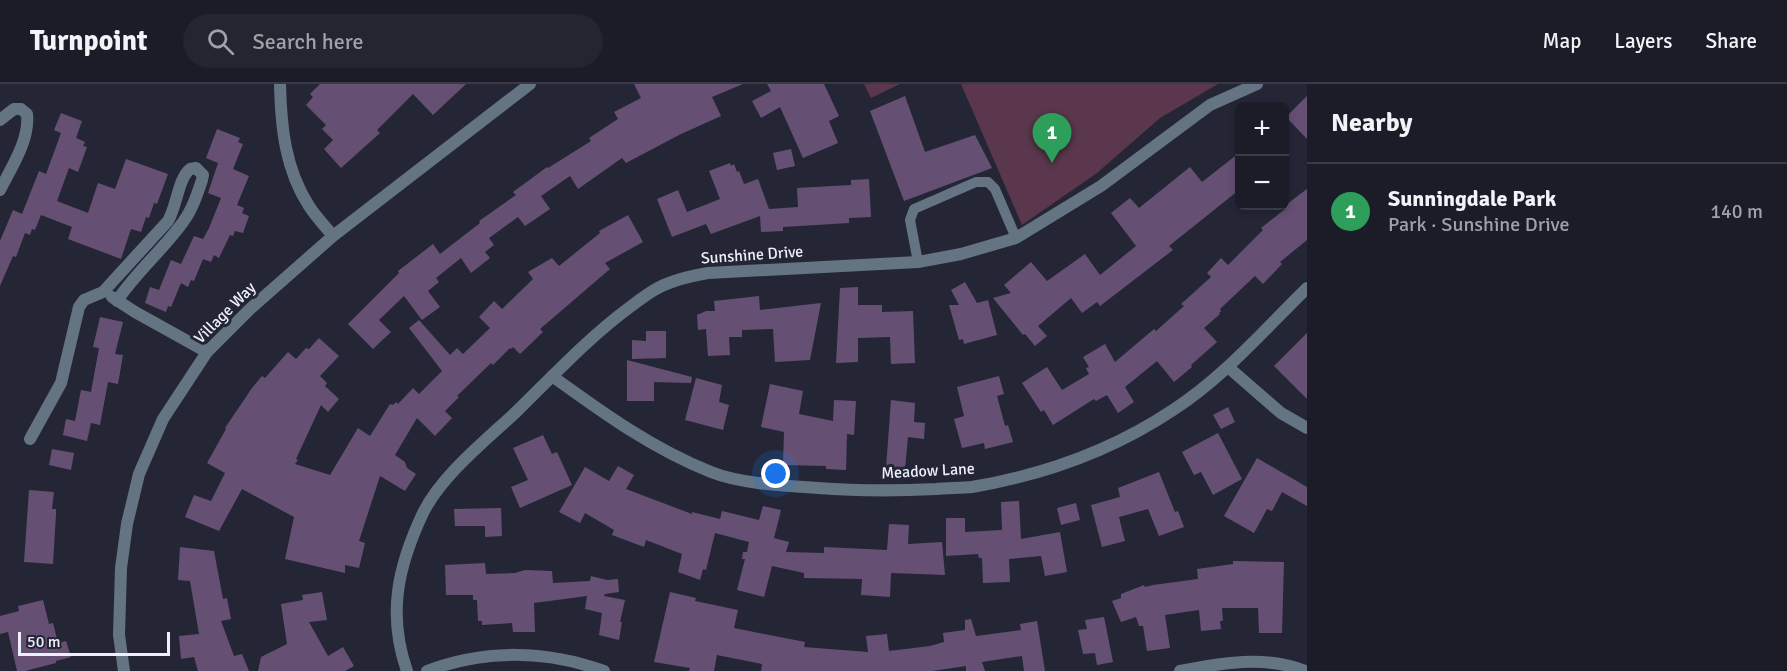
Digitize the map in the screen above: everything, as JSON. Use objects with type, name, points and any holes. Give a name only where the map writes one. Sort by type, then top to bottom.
[{"type":"street","points":[[280,84],[281,120],[287,158],[299,189],[310,208],[333,236]]},
{"type":"street","name":"Village Way","points":[[124,671],[119,635],[120,568],[127,524],[140,474],[163,418],[207,352],[250,309],[333,236],[530,84]]},
{"type":"street","name":"Sunshine Drive","points":[[407,671],[398,638],[397,590],[404,562],[424,511],[445,480],[589,340],[655,289],[678,279],[719,272],[918,262],[961,254],[1016,238],[1101,186],[1210,105],[1257,84]]},
{"type":"street","points":[[0,120],[14,109],[21,109],[27,114],[28,122],[16,157],[0,190]]},
{"type":"street","points":[[30,439],[61,383],[79,307],[84,300],[103,292],[168,221],[174,211],[185,173],[196,168],[203,175],[188,214],[117,301]]},
{"type":"street","name":"Meadow Lane","points":[[552,376],[614,420],[662,450],[714,473],[773,485],[899,491],[970,487],[1018,477],[1069,462],[1135,433],[1175,409],[1228,367],[1307,288]]},
{"type":"street","points":[[103,292],[207,352]]},
{"type":"street","points":[[1228,367],[1281,413],[1307,428]]},
{"type":"street","points":[[427,671],[471,658],[497,654],[546,655],[579,662],[604,671]]},
{"type":"street","points":[[1180,671],[1216,664],[1262,661],[1305,671]]},
{"type":"lane","points":[[918,262],[910,220],[914,209],[976,182],[988,182],[995,189],[1016,238]]},
{"type":"shaded area","points":[[864,84],[900,84],[871,98]]},
{"type":"shaded area","points":[[961,84],[1218,84],[1160,118],[1097,173],[1022,225]]},
{"type":"building","points":[[320,84],[466,84],[433,115],[413,94],[377,130],[380,133],[341,168],[324,149],[333,140],[322,129],[326,125],[306,105],[313,97],[310,94]]},
{"type":"building","points":[[634,84],[743,84],[712,97],[721,116],[626,163],[622,158],[578,189],[570,176],[541,196],[550,209],[525,226],[518,217],[489,238],[494,245],[485,252],[490,258],[471,273],[461,258],[436,278],[439,282],[428,291],[440,307],[422,320],[404,296],[379,320],[391,332],[373,349],[348,324],[399,273],[398,271],[433,244],[440,254],[480,223],[479,221],[516,195],[513,192],[547,167],[591,141],[589,138],[618,119],[614,112],[641,98]]},
{"type":"building","points":[[767,84],[824,84],[839,116],[829,121],[838,143],[803,158],[780,107],[761,118],[752,101],[771,91]]},
{"type":"building","points":[[905,96],[925,152],[975,135],[992,168],[904,201],[870,111]]},
{"type":"building","points":[[1307,96],[1307,139],[1289,120],[1289,114]]},
{"type":"building","points":[[61,113],[82,121],[76,138],[85,142],[83,146],[87,147],[78,172],[69,168],[57,201],[88,213],[98,183],[115,189],[126,159],[168,174],[157,204],[154,203],[149,218],[146,217],[141,232],[131,229],[121,259],[68,239],[72,227],[41,215],[35,230],[32,229],[30,235],[25,233],[16,257],[13,256],[0,286],[0,241],[13,210],[22,214],[39,171],[46,174],[61,133],[54,130]]},
{"type":"building","points":[[217,129],[240,138],[238,142],[243,144],[233,169],[249,176],[237,205],[244,208],[242,213],[249,216],[243,233],[235,231],[233,236],[230,235],[219,258],[214,255],[211,262],[203,259],[194,281],[191,280],[188,287],[181,283],[171,307],[168,306],[166,312],[145,303],[150,287],[159,290],[171,260],[181,264],[194,236],[203,239],[209,228],[221,198],[208,193],[218,163],[206,158]]},
{"type":"building","points":[[791,149],[795,166],[777,170],[773,153]]},
{"type":"building","points":[[1235,156],[1235,193],[1169,246],[1173,250],[1100,306],[1097,302],[1082,313],[1071,298],[1038,326],[1047,336],[1035,346],[993,298],[1011,293],[1004,285],[1031,262],[1047,281],[1085,254],[1100,275],[1136,246],[1111,213],[1130,198],[1139,208],[1190,167],[1202,182]]},
{"type":"building","points":[[730,163],[731,166],[734,164],[737,172],[739,171],[744,184],[758,179],[769,209],[798,207],[797,188],[851,185],[851,180],[869,179],[871,217],[849,218],[849,223],[783,227],[783,231],[761,232],[760,216],[711,234],[706,224],[672,237],[657,199],[678,190],[687,212],[720,199],[709,171]]},
{"type":"building","points":[[1307,189],[1307,240],[1280,262],[1282,264],[1263,284],[1255,276],[1220,309],[1220,314],[1204,328],[1217,342],[1191,365],[1192,367],[1174,382],[1157,361],[1125,387],[1134,402],[1118,413],[1107,395],[1096,401],[1094,399],[1053,425],[1044,410],[1041,412],[1022,383],[1047,367],[1062,390],[1089,374],[1086,368],[1089,367],[1083,357],[1105,344],[1115,362],[1184,306],[1181,304],[1211,277],[1207,273],[1221,258],[1228,265],[1263,230],[1261,228],[1284,210],[1289,210],[1289,202]]},
{"type":"building","points":[[628,215],[643,242],[605,263],[610,269],[540,329],[543,332],[520,354],[513,347],[493,365],[491,363],[445,411],[452,418],[435,436],[417,418],[395,455],[416,474],[405,491],[380,476],[359,541],[365,543],[359,568],[345,565],[345,573],[285,559],[294,517],[242,489],[219,531],[185,517],[194,495],[211,501],[225,473],[207,463],[225,428],[252,388],[262,376],[265,378],[288,352],[296,359],[319,338],[339,356],[320,376],[327,383],[325,386],[339,399],[328,412],[321,405],[295,464],[330,475],[358,428],[370,436],[390,404],[393,405],[396,402],[398,404],[413,388],[419,394],[442,371],[409,328],[419,320],[450,355],[457,348],[463,354],[490,328],[479,317],[494,301],[502,309],[533,279],[528,272],[552,258],[559,266],[600,233],[599,231]]},
{"type":"building","points":[[965,282],[977,303],[988,300],[997,335],[964,344],[963,339],[959,340],[949,305],[959,305],[951,290]]},
{"type":"building","points":[[858,287],[858,305],[882,305],[882,312],[913,311],[915,363],[891,364],[890,337],[858,338],[858,362],[836,363],[840,288]]},
{"type":"building","points":[[759,296],[760,310],[821,303],[810,360],[775,362],[773,329],[742,330],[742,337],[729,337],[730,355],[708,356],[706,329],[698,330],[697,315],[706,311],[715,311],[714,301]]},
{"type":"building","points":[[100,317],[123,322],[115,354],[123,355],[118,384],[108,382],[100,425],[91,423],[87,441],[63,435],[66,419],[75,421],[81,390],[91,392],[99,348],[93,347]]},
{"type":"building","points":[[646,331],[666,331],[666,358],[632,359],[632,340],[646,341]]},
{"type":"building","points":[[1307,333],[1307,399],[1274,366]]},
{"type":"building","points":[[627,360],[692,377],[691,383],[654,382],[654,401],[627,401]]},
{"type":"building","points":[[999,376],[1004,394],[997,396],[1005,426],[1008,425],[1013,442],[985,449],[984,443],[962,448],[954,419],[964,416],[957,387]]},
{"type":"building","points":[[696,378],[722,385],[719,402],[729,405],[723,430],[685,420]]},
{"type":"building","points":[[770,384],[803,391],[799,414],[833,421],[834,400],[856,401],[854,435],[847,434],[846,470],[826,469],[826,466],[783,465],[784,432],[761,427]]},
{"type":"building","points":[[891,400],[915,403],[914,422],[925,423],[924,439],[908,437],[905,469],[886,468]]},
{"type":"building","points":[[1228,407],[1235,422],[1221,429],[1213,415]]},
{"type":"building","points":[[1218,433],[1242,479],[1213,495],[1201,472],[1194,475],[1182,452]]},
{"type":"building","points":[[543,435],[552,454],[557,452],[572,485],[520,508],[511,487],[528,480],[513,448]]},
{"type":"building","points":[[52,449],[74,453],[71,470],[49,465]]},
{"type":"building","points":[[1257,458],[1307,487],[1307,506],[1282,492],[1272,511],[1267,509],[1254,533],[1224,516]]},
{"type":"building","points":[[618,466],[634,475],[626,489],[692,514],[692,512],[720,519],[722,511],[759,520],[763,506],[781,510],[774,538],[789,542],[786,552],[824,553],[824,547],[887,550],[889,524],[909,525],[908,544],[942,542],[945,575],[891,573],[890,597],[861,595],[862,579],[804,578],[804,573],[772,566],[764,597],[737,590],[745,559],[742,559],[743,552],[747,552],[749,542],[715,533],[706,570],[703,569],[700,580],[678,572],[682,554],[646,540],[644,547],[612,535],[614,530],[585,513],[580,523],[559,512],[585,467],[609,481]]},
{"type":"building","points":[[1159,472],[1175,512],[1178,511],[1184,527],[1159,536],[1148,509],[1119,517],[1125,541],[1102,547],[1091,505],[1120,497],[1118,488]]},
{"type":"building","points":[[29,490],[54,492],[52,509],[56,509],[56,514],[53,564],[24,562]]},
{"type":"building","points":[[1019,501],[1021,539],[1060,532],[1067,572],[1045,576],[1041,556],[1009,559],[1010,582],[983,583],[982,558],[979,558],[978,554],[946,556],[946,518],[965,518],[965,532],[1002,530],[1001,502]]},
{"type":"building","points":[[1076,503],[1080,520],[1061,525],[1057,508]]},
{"type":"building","points":[[501,508],[502,536],[485,537],[485,526],[455,526],[454,509]]},
{"type":"building","points":[[180,547],[214,551],[223,599],[227,598],[231,619],[221,621],[234,656],[242,654],[249,671],[198,671],[194,657],[181,659],[179,636],[199,634],[190,581],[178,580]]},
{"type":"building","points":[[1233,561],[1284,562],[1282,633],[1259,633],[1258,608],[1222,608],[1221,629],[1201,631],[1199,610],[1165,615],[1170,648],[1147,651],[1143,626],[1139,626],[1136,617],[1121,622],[1112,601],[1121,598],[1121,594],[1144,585],[1145,587],[1198,579],[1197,569],[1233,564]]},
{"type":"building","points":[[485,563],[486,574],[515,573],[525,570],[552,571],[553,583],[590,581],[591,576],[607,580],[618,579],[619,592],[604,596],[625,600],[619,640],[599,635],[602,613],[585,609],[587,596],[534,603],[535,632],[513,632],[512,623],[482,625],[482,621],[478,621],[477,600],[473,600],[473,595],[446,595],[445,565]]},
{"type":"building","points":[[322,592],[327,620],[309,622],[328,656],[343,647],[354,666],[345,671],[258,671],[261,657],[287,644],[281,604],[303,600],[302,595]]},
{"type":"building","points":[[670,592],[696,598],[695,601],[738,610],[734,628],[805,642],[804,647],[868,652],[866,636],[887,634],[889,651],[944,642],[943,633],[965,630],[965,620],[971,619],[976,636],[1021,630],[1020,624],[1037,621],[1045,671],[1024,671],[1022,656],[982,662],[985,671],[966,671],[966,666],[932,671],[761,671],[762,664],[717,655],[714,671],[689,671],[690,668],[654,662]]},
{"type":"building","points":[[43,600],[49,624],[53,623],[58,643],[66,641],[71,657],[56,661],[56,663],[17,671],[8,632],[0,634],[0,616],[19,611],[18,606]]},
{"type":"building","points":[[1104,617],[1113,662],[1097,665],[1095,653],[1083,654],[1078,630],[1087,629],[1085,620]]},
{"type":"place","name":"Sunningdale Park","points":[[1052,163]]}]
